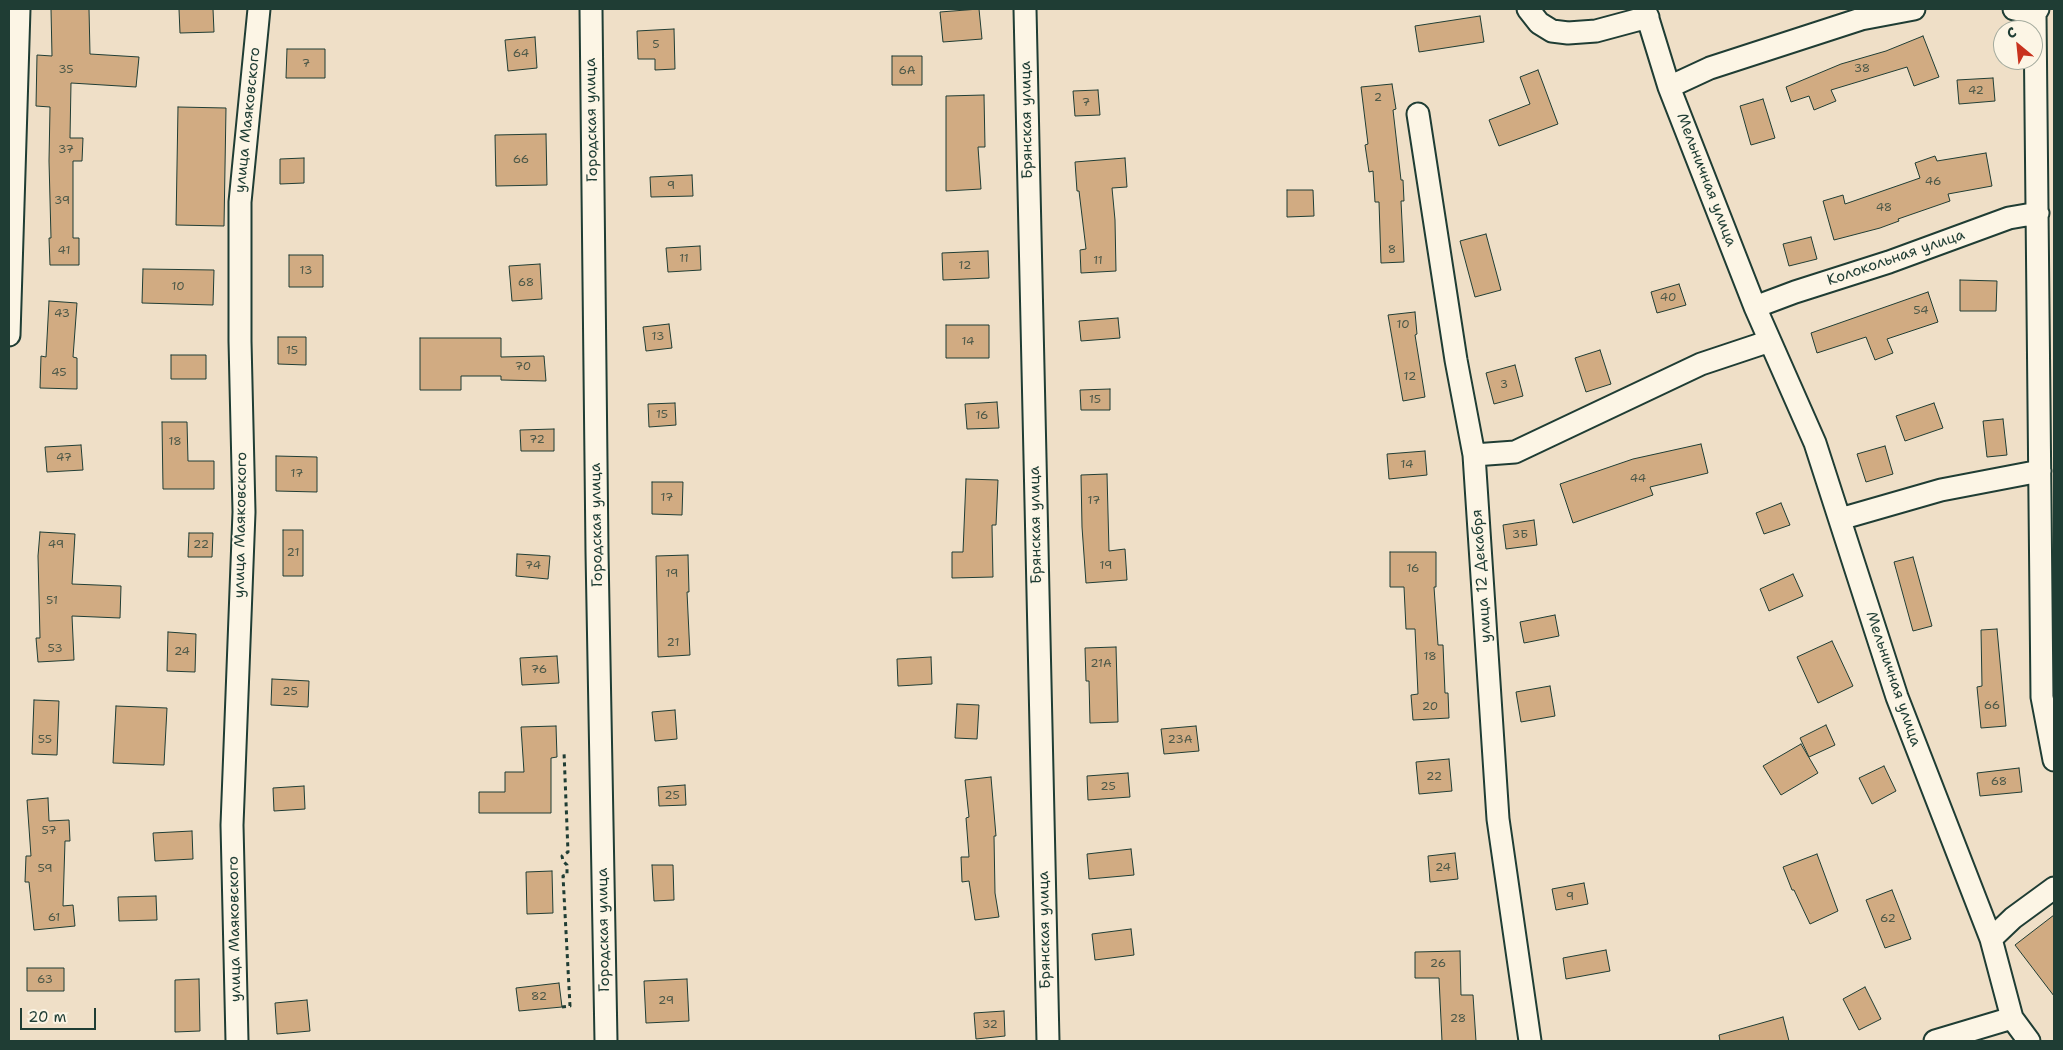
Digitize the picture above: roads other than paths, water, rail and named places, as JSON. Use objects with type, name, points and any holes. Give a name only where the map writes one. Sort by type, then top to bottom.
[{"type":"street","points":[[9,335],[19,9]]},
{"type":"street","name":"улица Маяковского","points":[[237,1041],[232,825],[244,512],[240,350],[240,202],[259,9]]},
{"type":"street","name":"Городская улица","points":[[591,9],[597,552],[606,1041]]},
{"type":"street","name":"Брянская улица","points":[[1025,9],[1048,1041]]},
{"type":"street","name":"Мельничная улица","points":[[1528,9],[1539,23],[1552,31],[1568,33],[1596,30],[1647,13],[1669,87],[1755,307],[1815,444],[1897,697],[1991,939],[2012,1018],[2029,1041]]},
{"type":"street","points":[[1669,87],[1710,68],[1861,19],[1914,9]]},
{"type":"street","points":[[2014,9],[2037,11],[2046,159],[2038,213],[2042,697],[2054,760]]},
{"type":"street","name":"улица 12 Декабря","points":[[1418,114],[1456,360],[1474,456],[1498,819],[1530,1041]]},
{"type":"street","name":"Колокольная улица","points":[[1755,307],[1889,262],[2009,218],[2038,213]]},
{"type":"street","points":[[1474,456],[1515,452],[1701,364],[1770,341]]},
{"type":"street","points":[[1840,520],[1941,490],[2040,471]]},
{"type":"street","points":[[1991,939],[2013,918],[2054,888]]},
{"type":"street","points":[[1935,1041],[2012,1018]]}]
